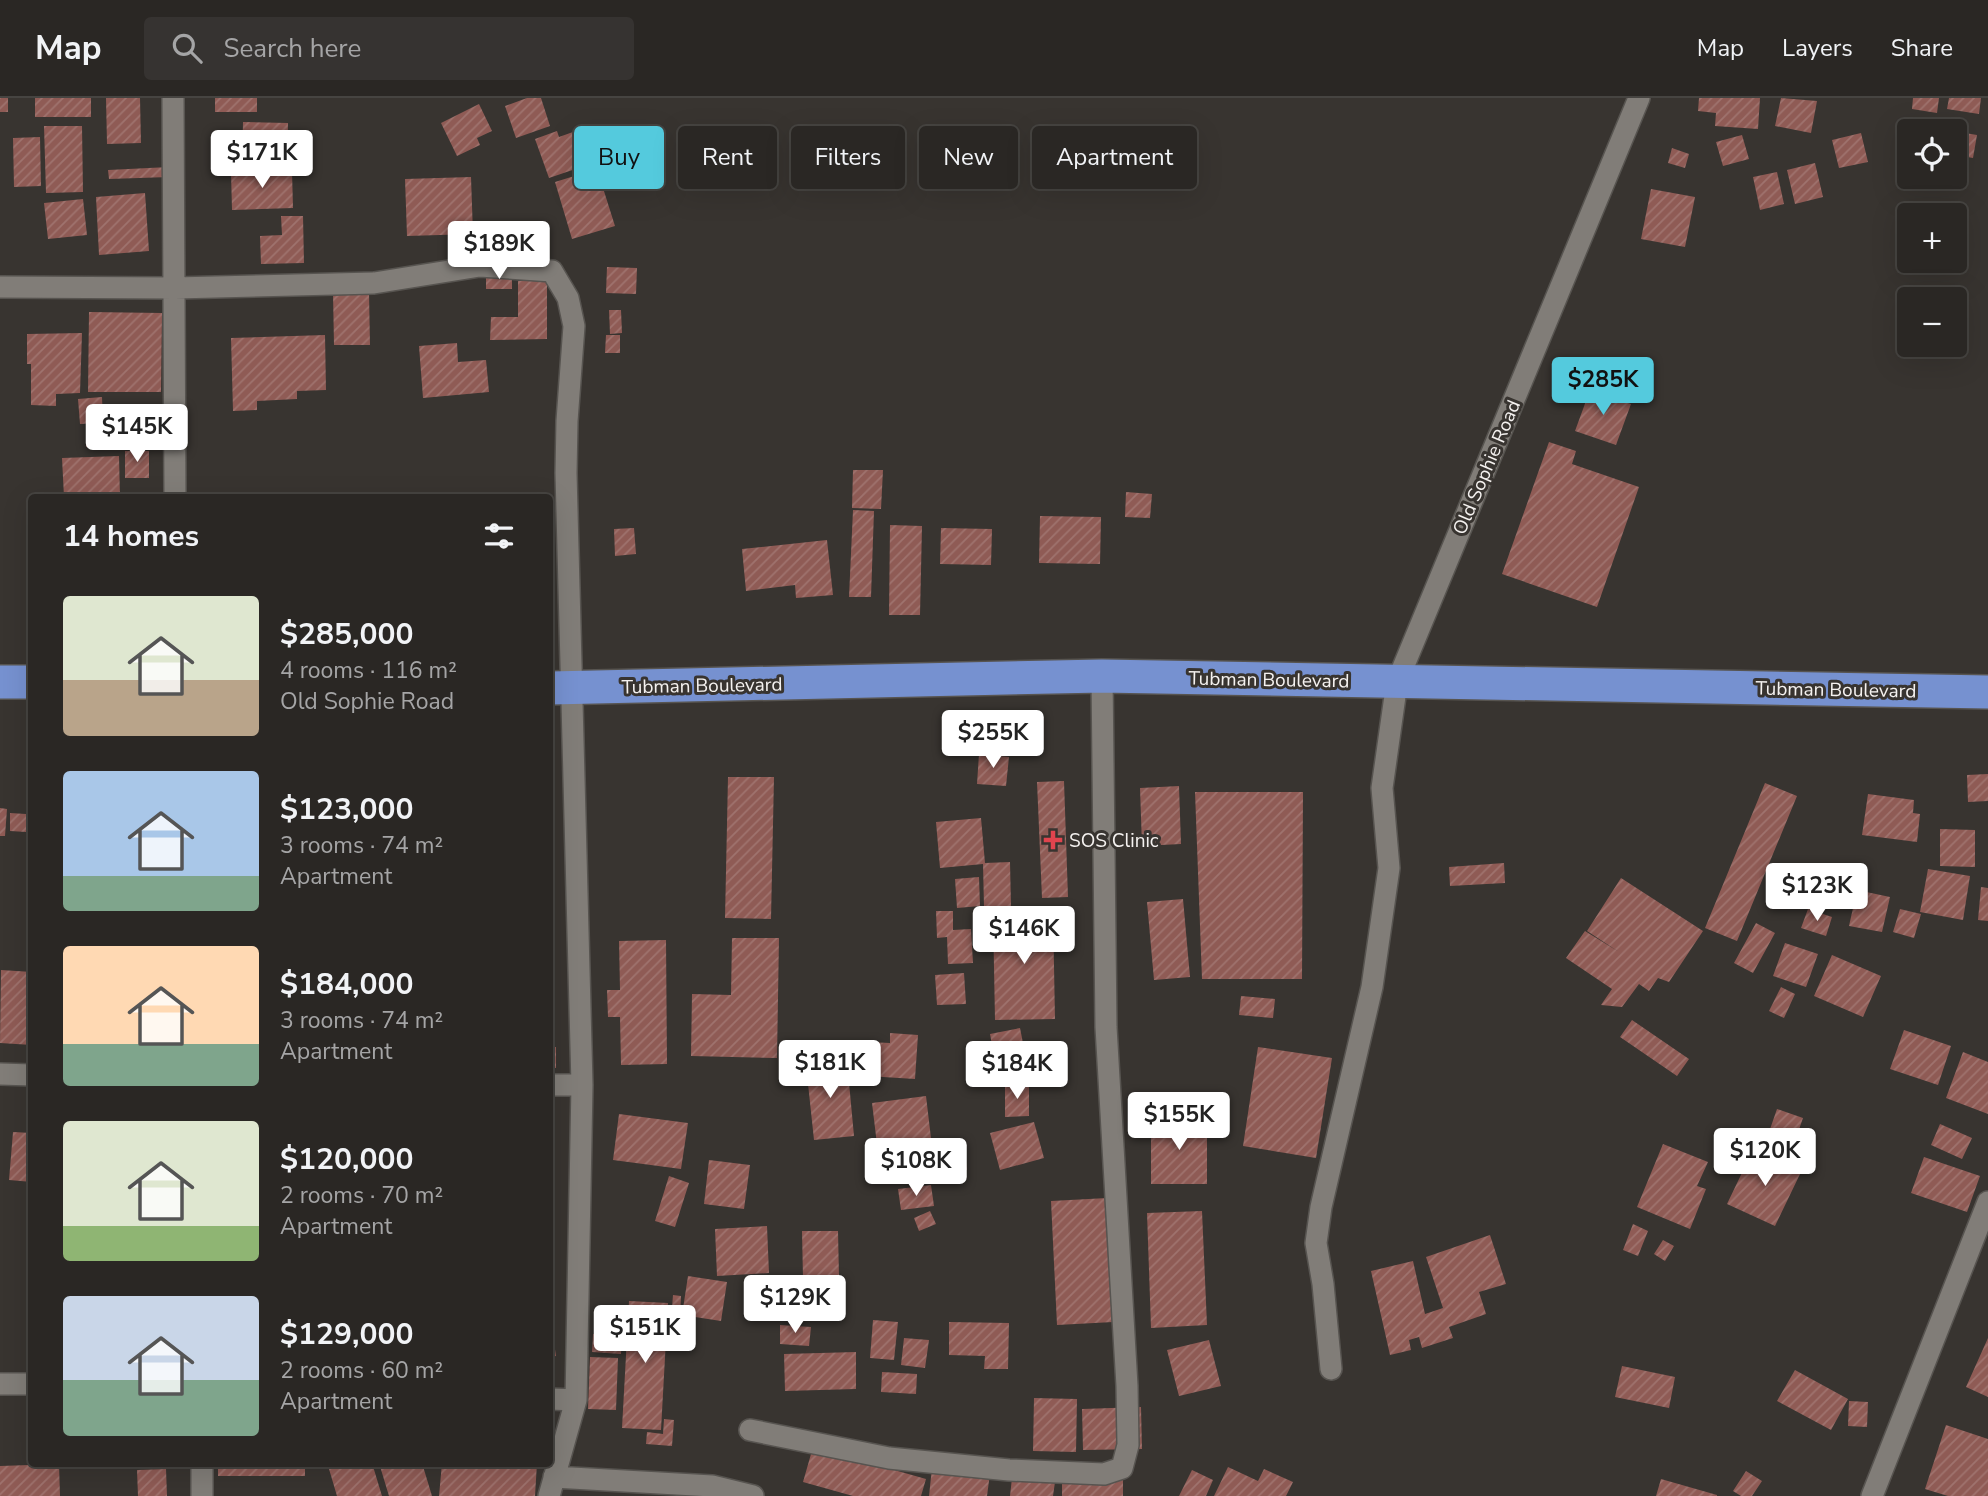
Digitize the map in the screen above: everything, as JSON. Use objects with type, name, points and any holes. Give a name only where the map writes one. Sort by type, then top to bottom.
[{"type":"highway","name":"Tubman Boulevard","points":[[561,688],[1102,676],[1988,692]]},
{"type":"highway","points":[[0,682],[28,682]]},
{"type":"street","points":[[173,98],[175,494]]},
{"type":"street","name":"Old Sophie Road","points":[[1331,1369],[1323,1284],[1316,1243],[1321,1207],[1372,987],[1389,868],[1382,788],[1397,681],[1639,98]]},
{"type":"street","points":[[0,287],[175,288],[374,283],[480,266],[552,271],[568,298],[574,326],[567,421],[561,688],[582,1085],[576,1400],[552,1487],[712,1486],[753,1496]]},
{"type":"street","points":[[750,1430],[889,1458],[1009,1470],[1090,1474],[1104,1474],[1122,1468],[1128,1445],[1128,1385],[1106,1027],[1102,676]]},
{"type":"street","points":[[0,1074],[28,1075]]},
{"type":"street","points":[[553,1085],[582,1085]]},
{"type":"street","points":[[1872,1496],[1978,1252],[1988,1202]]},
{"type":"street","points":[[0,1384],[28,1384]]},
{"type":"street","points":[[553,1399],[576,1400]]},
{"type":"street","points":[[202,1467],[202,1496]]},
{"type":"building","points":[[0,98],[8,98],[8,112],[0,112]]},
{"type":"building","points":[[35,98],[91,98],[91,117],[35,117]]},
{"type":"building","points":[[106,98],[140,98],[141,143],[107,144]]},
{"type":"building","points":[[215,98],[257,98],[257,112],[215,112]]},
{"type":"building","points":[[527,98],[541,98],[550,126],[516,138],[505,106]]},
{"type":"building","points":[[1699,98],[1760,98],[1758,129],[1715,126],[1716,113],[1698,111]]},
{"type":"building","points":[[1781,98],[1817,101],[1811,133],[1775,126]]},
{"type":"building","points":[[1913,98],[1939,98],[1937,113],[1912,109]]},
{"type":"building","points":[[1949,98],[1981,98],[1979,114],[1947,109]]},
{"type":"building","points":[[479,104],[492,131],[477,138],[480,145],[457,156],[441,123]]},
{"type":"building","points":[[243,122],[288,123],[287,170],[242,169]]},
{"type":"building","points":[[44,126],[82,126],[83,192],[46,193]]},
{"type":"building","points":[[557,131],[559,137],[574,132],[574,169],[549,178],[535,139]]},
{"type":"building","points":[[1861,133],[1868,162],[1839,168],[1832,140]]},
{"type":"building","points":[[1967,133],[1977,135],[1973,158],[1967,157]]},
{"type":"building","points":[[1742,135],[1749,159],[1723,166],[1716,142]]},
{"type":"building","points":[[40,137],[41,186],[14,187],[13,138]]},
{"type":"building","points":[[1672,148],[1689,154],[1685,168],[1668,163]]},
{"type":"building","points":[[1815,163],[1823,197],[1795,204],[1787,170]]},
{"type":"building","points":[[169,167],[169,177],[109,179],[108,170]]},
{"type":"building","points":[[292,171],[293,208],[232,210],[231,172]]},
{"type":"building","points":[[1777,172],[1784,204],[1760,210],[1753,177]]},
{"type":"building","points":[[574,176],[574,189],[603,189],[615,226],[572,239],[555,182]]},
{"type":"building","points":[[471,177],[473,234],[407,236],[405,179]]},
{"type":"building","points":[[1651,189],[1695,197],[1685,247],[1641,239]]},
{"type":"building","points":[[145,193],[149,251],[99,255],[96,197]]},
{"type":"building","points":[[83,199],[87,235],[48,239],[44,203]]},
{"type":"building","points":[[281,216],[303,216],[304,263],[261,264],[260,236],[282,235]]},
{"type":"building","points":[[607,267],[637,268],[636,294],[606,293]]},
{"type":"building","points":[[486,274],[512,274],[512,289],[486,289]]},
{"type":"building","points":[[518,281],[547,281],[547,339],[490,340],[491,317],[518,317]]},
{"type":"building","points":[[369,292],[370,345],[334,345],[333,293]]},
{"type":"building","points":[[609,310],[621,310],[622,333],[610,334]]},
{"type":"building","points":[[89,312],[162,313],[161,392],[88,392]]},
{"type":"building","points":[[82,333],[80,393],[56,394],[56,406],[31,405],[31,364],[27,364],[27,334]]},
{"type":"building","points":[[325,335],[326,390],[297,391],[297,399],[257,401],[257,410],[233,411],[231,338]]},
{"type":"building","points":[[606,335],[620,335],[620,353],[605,353]]},
{"type":"building","points":[[457,343],[458,362],[486,360],[489,392],[423,398],[419,346]]},
{"type":"building","points":[[1590,390],[1631,404],[1616,445],[1575,431]]},
{"type":"building","points":[[102,397],[103,423],[80,424],[78,399]]},
{"type":"building","points":[[86,428],[101,428],[101,447],[86,447]]},
{"type":"building","points":[[1549,442],[1576,451],[1572,464],[1639,487],[1597,607],[1502,574]]},
{"type":"building","points":[[125,451],[149,451],[149,478],[125,478]]},
{"type":"building","points":[[119,456],[120,494],[64,494],[62,458]]},
{"type":"building","points":[[853,470],[883,470],[881,509],[852,508]]},
{"type":"building","points":[[1126,492],[1152,494],[1150,518],[1125,517]]},
{"type":"building","points":[[853,510],[874,511],[871,597],[849,597]]},
{"type":"building","points":[[1040,516],[1101,517],[1100,564],[1039,563]]},
{"type":"building","points":[[890,525],[922,526],[920,615],[889,615]]},
{"type":"building","points":[[634,528],[636,554],[615,556],[614,529]]},
{"type":"building","points":[[941,528],[992,529],[991,565],[940,564]]},
{"type":"building","points":[[827,540],[833,595],[796,598],[795,585],[746,591],[742,549]]},
{"type":"building","points":[[979,754],[1009,757],[1006,786],[977,784]]},
{"type":"building","points":[[1988,774],[1988,801],[1968,802],[1967,775]]},
{"type":"building","points":[[728,777],[774,777],[771,919],[725,918]]},
{"type":"building","name":"SOS Clinic","points":[[1064,781],[1068,897],[1042,898],[1037,782]]},
{"type":"building","points":[[1765,783],[1797,796],[1737,941],[1705,928]]},
{"type":"building","points":[[1179,786],[1181,844],[1142,846],[1140,788]]},
{"type":"building","points":[[1195,792],[1303,792],[1302,979],[1202,979]]},
{"type":"building","points":[[1868,794],[1914,800],[1913,813],[1920,814],[1917,842],[1862,835]]},
{"type":"building","points":[[0,808],[7,809],[5,836],[0,836]]},
{"type":"building","points":[[10,813],[26,814],[26,832],[10,831]]},
{"type":"building","points":[[981,818],[985,863],[1010,862],[1011,906],[984,907],[983,864],[940,868],[936,822]]},
{"type":"building","points":[[1940,829],[1975,830],[1975,867],[1940,866]]},
{"type":"building","points":[[1504,863],[1505,883],[1450,886],[1449,867]]},
{"type":"building","points":[[1928,869],[1970,876],[1963,920],[1920,912]]},
{"type":"building","points":[[979,877],[980,906],[957,908],[955,879]]},
{"type":"building","points":[[1621,878],[1703,931],[1669,982],[1658,978],[1649,991],[1639,984],[1622,1007],[1601,1005],[1612,989],[1566,958],[1585,931],[1619,952],[1587,931]]},
{"type":"building","points":[[1981,887],[1988,888],[1988,921],[1978,920]]},
{"type":"building","points":[[1857,890],[1890,897],[1882,932],[1849,926]]},
{"type":"building","points":[[1183,899],[1190,977],[1154,980],[1147,902]]},
{"type":"building","points":[[1808,909],[1832,917],[1826,936],[1801,928]]},
{"type":"building","points":[[1900,909],[1921,914],[1914,938],[1893,932]]},
{"type":"building","points":[[936,911],[953,911],[953,930],[971,929],[973,963],[948,964],[947,937],[937,938]]},
{"type":"building","points":[[1053,912],[1055,1019],[995,1020],[993,914]]},
{"type":"building","points":[[1756,923],[1775,933],[1753,973],[1734,963]]},
{"type":"building","points":[[732,938],[779,938],[777,1058],[691,1056],[692,994],[731,995]]},
{"type":"building","points":[[666,940],[667,1064],[621,1065],[620,1017],[608,1017],[607,990],[620,990],[619,941]]},
{"type":"building","points":[[1785,943],[1818,954],[1806,987],[1773,976]]},
{"type":"building","points":[[1832,955],[1881,976],[1863,1017],[1814,996]]},
{"type":"building","points":[[1,970],[28,972],[28,1045],[0,1043]]},
{"type":"building","points":[[964,973],[966,1004],[937,1005],[935,975]]},
{"type":"building","points":[[1781,987],[1795,994],[1784,1018],[1769,1011]]},
{"type":"building","points":[[1241,996],[1275,999],[1273,1018],[1239,1015]]},
{"type":"building","points":[[1632,1020],[1689,1059],[1677,1076],[1620,1037]]},
{"type":"building","points":[[1020,1028],[1029,1073],[998,1078],[990,1034]]},
{"type":"building","points":[[1904,1030],[1951,1046],[1938,1085],[1890,1069]]},
{"type":"building","points":[[890,1033],[918,1035],[915,1079],[867,1076],[869,1042],[890,1043]]},
{"type":"building","points":[[553,1047],[556,1047],[556,1068],[553,1068]]},
{"type":"building","points":[[1258,1047],[1332,1058],[1316,1158],[1243,1146]]},
{"type":"building","points":[[1963,1052],[1988,1062],[1988,1114],[1946,1098]]},
{"type":"building","points":[[847,1061],[854,1136],[814,1140],[806,1065]]},
{"type":"building","points":[[1005,1085],[1029,1085],[1029,1116],[1005,1117]]},
{"type":"building","points":[[926,1096],[933,1155],[879,1161],[872,1103]]},
{"type":"building","points":[[1777,1109],[1803,1118],[1795,1141],[1769,1132]]},
{"type":"building","points":[[619,1114],[688,1123],[681,1169],[613,1160]]},
{"type":"building","points":[[1151,1120],[1207,1120],[1207,1184],[1151,1184]]},
{"type":"building","points":[[1034,1122],[1044,1158],[1000,1170],[990,1133]]},
{"type":"building","points":[[1940,1124],[1972,1138],[1962,1159],[1931,1145]]},
{"type":"building","points":[[13,1132],[28,1133],[28,1182],[9,1180]]},
{"type":"building","points":[[1663,1144],[1708,1162],[1697,1186],[1706,1189],[1690,1229],[1637,1207]]},
{"type":"building","points":[[964,1146],[967,1170],[937,1174],[934,1150]]},
{"type":"building","points":[[1783,1152],[1795,1158],[1790,1167],[1801,1172],[1775,1226],[1727,1204],[1751,1154],[1777,1166]]},
{"type":"building","points":[[1924,1157],[1980,1176],[1967,1212],[1911,1193]]},
{"type":"building","points":[[709,1160],[750,1165],[744,1209],[704,1204]]},
{"type":"building","points":[[669,1176],[689,1183],[675,1227],[655,1221]]},
{"type":"building","points":[[931,1185],[934,1206],[901,1210],[898,1189]]},
{"type":"building","points":[[1126,1197],[1132,1321],[1057,1325],[1051,1201]]},
{"type":"building","points":[[930,1211],[936,1224],[919,1231],[914,1218]]},
{"type":"building","points":[[1202,1211],[1207,1325],[1151,1328],[1147,1213]]},
{"type":"building","points":[[1633,1224],[1648,1231],[1638,1256],[1623,1250]]},
{"type":"building","points":[[767,1226],[769,1273],[717,1276],[715,1229]]},
{"type":"building","points":[[802,1231],[838,1231],[839,1277],[803,1278]]},
{"type":"building","points":[[1490,1235],[1506,1284],[1479,1292],[1486,1314],[1449,1327],[1453,1338],[1422,1348],[1419,1337],[1409,1340],[1411,1350],[1390,1355],[1371,1271],[1413,1261],[1425,1314],[1443,1308],[1426,1257]]},
{"type":"building","points":[[1663,1240],[1674,1246],[1665,1261],[1654,1254]]},
{"type":"building","points":[[688,1276],[727,1282],[721,1321],[682,1315]]},
{"type":"building","points":[[822,1282],[824,1310],[785,1314],[782,1285]]},
{"type":"building","points":[[673,1295],[681,1296],[680,1320],[671,1320]]},
{"type":"building","points":[[629,1301],[668,1303],[661,1430],[622,1428]]},
{"type":"building","points":[[873,1320],[898,1322],[894,1360],[870,1358]]},
{"type":"building","points":[[949,1322],[1009,1323],[1008,1369],[984,1369],[985,1356],[949,1355]]},
{"type":"building","points":[[780,1325],[811,1327],[809,1346],[780,1344]]},
{"type":"building","points":[[593,1334],[622,1336],[621,1354],[592,1352]]},
{"type":"building","points":[[904,1338],[929,1340],[925,1368],[901,1365]]},
{"type":"building","points":[[1988,1338],[1988,1397],[1966,1387]]},
{"type":"building","points":[[1209,1340],[1221,1386],[1179,1396],[1167,1350]]},
{"type":"building","points":[[856,1352],[856,1389],[785,1391],[784,1354]]},
{"type":"building","points":[[590,1357],[618,1358],[616,1410],[588,1409]]},
{"type":"building","points":[[1622,1366],[1675,1377],[1669,1408],[1615,1397]]},
{"type":"building","points":[[1795,1370],[1848,1399],[1831,1430],[1777,1401]]},
{"type":"building","points":[[882,1372],[917,1374],[916,1394],[881,1392]]},
{"type":"building","points":[[1034,1398],[1077,1399],[1076,1452],[1033,1451]]},
{"type":"building","points":[[1849,1401],[1868,1402],[1867,1427],[1848,1426]]},
{"type":"building","points":[[1141,1407],[1142,1449],[1083,1450],[1082,1409]]},
{"type":"building","points":[[664,1419],[674,1420],[672,1446],[646,1444],[647,1432],[663,1434]]},
{"type":"building","points":[[1946,1425],[1988,1439],[1988,1496],[1948,1496],[1925,1489]]},
{"type":"building","points":[[813,1447],[926,1479],[921,1496],[853,1496],[803,1482]]},
{"type":"building","points":[[0,1466],[59,1467],[60,1496],[0,1496]]},
{"type":"building","points":[[991,1466],[987,1496],[929,1496],[932,1468]]},
{"type":"building","points":[[218,1467],[305,1467],[305,1476],[218,1476]]},
{"type":"building","points":[[373,1467],[382,1496],[337,1496],[329,1469]]},
{"type":"building","points":[[380,1467],[423,1467],[432,1496],[389,1496]]},
{"type":"building","points":[[442,1467],[537,1467],[535,1496],[439,1496]]},
{"type":"building","points":[[1228,1467],[1258,1481],[1264,1469],[1293,1482],[1286,1496],[1214,1496]]},
{"type":"building","points":[[166,1469],[167,1496],[138,1496],[137,1470]]},
{"type":"building","points":[[1192,1470],[1213,1480],[1206,1496],[1179,1496]]},
{"type":"building","points":[[1746,1471],[1762,1481],[1752,1496],[1741,1496],[1733,1491]]},
{"type":"building","points":[[1123,1476],[1123,1496],[1062,1496],[1062,1477]]},
{"type":"building","points":[[1012,1478],[1055,1482],[1053,1496],[1010,1496]]},
{"type":"building","points":[[1661,1479],[1717,1495],[1717,1496],[1656,1496]]},
{"type":"place","name":"SOS Clinic","points":[[1053,840]]}]
